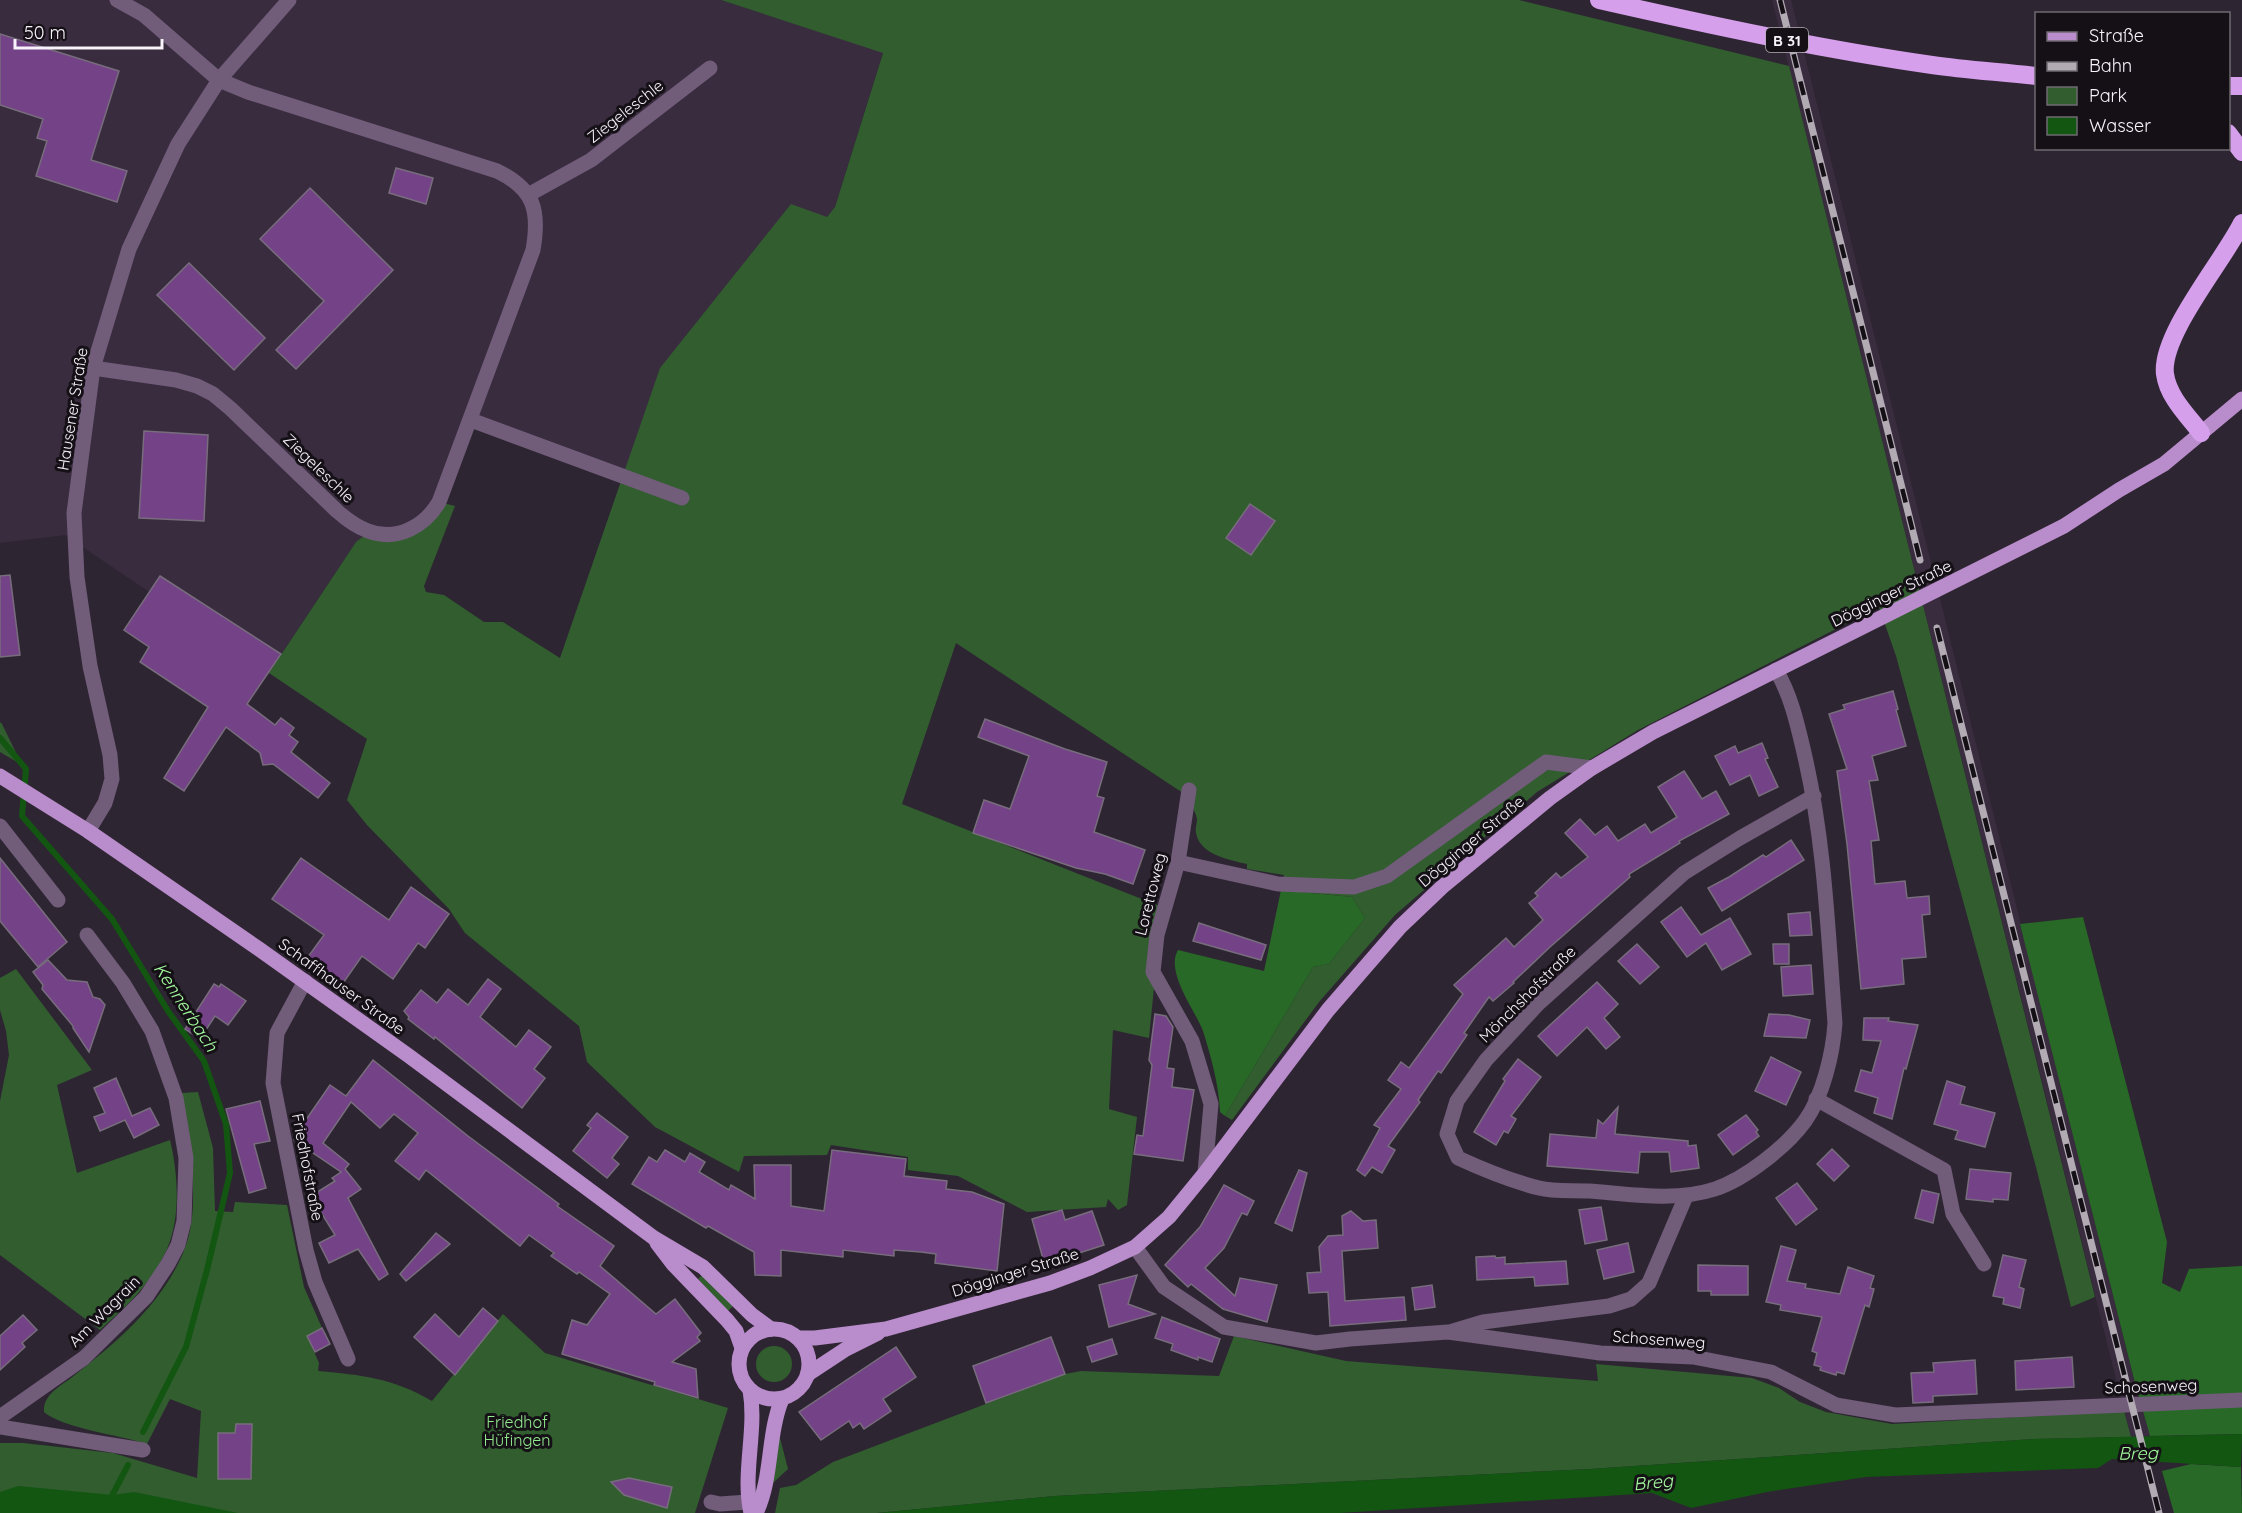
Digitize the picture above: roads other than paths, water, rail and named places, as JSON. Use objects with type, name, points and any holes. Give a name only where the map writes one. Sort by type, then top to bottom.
[{"type":"highway","name":"B 31","points":[[1599,0],[1733,30],[1841,50],[1932,65],[2035,76]]},
{"type":"highway","points":[[2230,134],[2242,152]]},
{"type":"highway","points":[[2201,433],[2175,399],[2165,374],[2167,353],[2187,311],[2242,223]]},
{"type":"main road","name":"Dögginger Straße","points":[[798,1338],[886,1329],[1050,1283],[1135,1247],[1169,1218],[1328,1011],[1400,927],[1481,854],[1550,798],[1592,768],[1653,732],[2064,526],[2164,464],[2242,399]]},
{"type":"main road","name":"Schaffhauser Straße","points":[[3,778],[88,831],[305,981],[542,1153],[654,1238],[704,1267],[752,1315],[771,1329]]},
{"type":"main road","name":"Schaffhauser Straße","points":[[654,1238],[673,1264],[736,1331],[742,1348]]},
{"type":"main road","points":[[750,1390],[767,1399],[782,1399],[801,1387],[808,1374],[809,1359],[798,1338],[786,1331],[771,1329],[758,1333],[742,1348],[740,1374],[750,1390],[753,1409],[747,1491],[752,1509]]},
{"type":"main road","name":"Dögginger Straße","points":[[808,1374],[846,1349],[886,1329]]},
{"type":"main road","points":[[752,1509],[764,1495],[775,1415],[782,1399]]},
{"type":"street","points":[[117,0],[144,15],[219,80],[248,92],[497,171],[516,180],[528,195]]},
{"type":"street","name":"Hausener Straße","points":[[88,831],[105,803],[112,779],[110,755],[87,644],[77,577],[74,513],[93,368],[129,249],[178,144],[219,80],[289,0]]},
{"type":"street","name":"Ziegeleschle","points":[[93,368],[176,380],[213,394],[336,511],[369,532],[389,535],[407,532],[432,514],[439,502],[533,250],[536,217],[528,195],[591,160],[710,69]]},
{"type":"street","points":[[471,420],[682,498]]},
{"type":"street","name":"Mönchshofstraße","points":[[1776,670],[1796,718],[1814,796],[1820,835],[1835,1023],[1833,1048],[1816,1099],[1804,1121],[1772,1155],[1746,1174],[1716,1188],[1686,1196],[1541,1188],[1497,1175],[1458,1158],[1447,1134],[1456,1101],[1486,1060],[1538,1004],[1684,873],[1814,796]]},
{"type":"street","points":[[1178,862],[1278,884],[1354,887],[1387,876],[1546,762],[1592,768]]},
{"type":"street","name":"Lorettoweg","points":[[1189,790],[1178,862],[1157,935],[1153,972],[1192,1041],[1211,1104],[1205,1173]]},
{"type":"street","points":[[0,826],[58,900]]},
{"type":"street","name":"Am Wagrain","points":[[0,1417],[84,1358],[146,1297],[178,1245],[184,1221],[186,1158],[176,1098],[152,1031],[123,983],[87,934]]},
{"type":"street","name":"Friedhofstraße","points":[[305,981],[277,1033],[273,1083],[306,1250],[315,1282],[348,1359]]},
{"type":"street","points":[[1816,1099],[1944,1170],[1953,1214],[1984,1264]]},
{"type":"street","points":[[1448,1332],[1483,1322],[1609,1306],[1631,1299],[1649,1282],[1686,1196]]},
{"type":"street","name":"Schosenweg","points":[[1135,1247],[1164,1287],[1224,1327],[1316,1343],[1448,1332],[1600,1353],[1693,1357],[1771,1372],[1836,1405],[1895,1415],[2242,1400]]},
{"type":"street","points":[[0,1426],[143,1450]]},
{"type":"street","points":[[711,1502],[752,1509]]},
{"type":"water","name":"Breg","points":[[2242,1434],[2241,1467],[2112,1459],[2098,1468],[1866,1477],[1767,1492],[1691,1508],[1652,1493],[1340,1513],[877,1513],[1055,1496],[1590,1469],[2035,1439]]},
{"type":"water","points":[[18,1486],[113,1495],[134,1492],[238,1513],[0,1513],[0,1492]]},
{"type":"waterway","name":"Kennerbach","points":[[0,738],[26,769],[22,816],[112,919],[168,1011],[204,1061],[226,1124],[230,1173],[207,1270],[186,1347],[143,1432]]},
{"type":"waterway","name":"Kennerbach","points":[[103,1513],[128,1465]]},
{"type":"railway","points":[[1780,0],[1920,560]]},
{"type":"railway","points":[[1937,628],[2159,1513]]},
{"type":"park label","name":"Friedhof Hüfingen","points":[[517,1431]]}]
